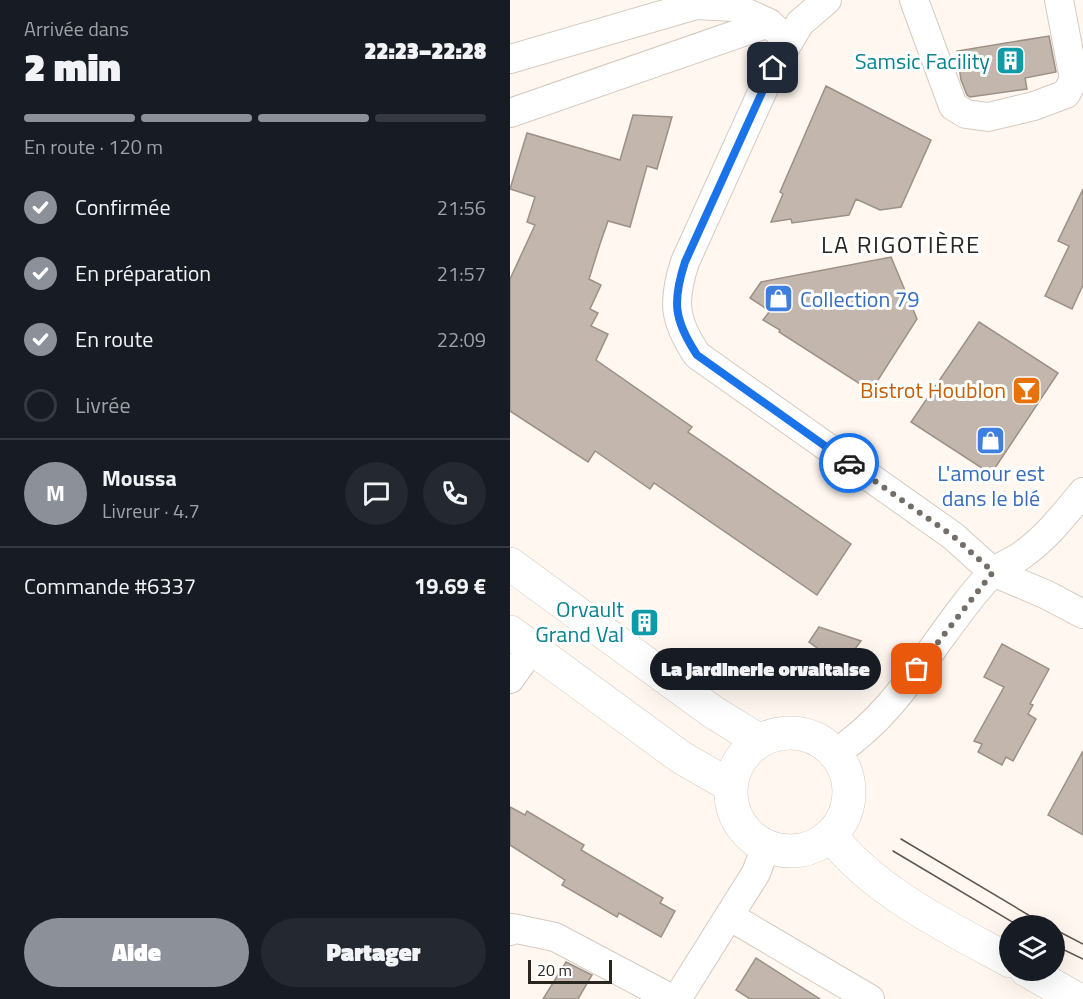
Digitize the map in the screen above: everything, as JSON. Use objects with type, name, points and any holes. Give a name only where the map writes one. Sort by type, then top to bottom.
[{"type":"main road","points":[[510,564],[712,712],[760,741]]},
{"type":"main road","points":[[521,640],[682,758],[731,786]]},
{"type":"main road","points":[[786,733],[804,734],[821,741],[835,753],[847,775],[850,792],[842,820],[830,836],[816,845],[800,850],[782,850],[766,846],[752,837],[741,825],[734,810],[731,786],[742,757],[760,741],[786,733]]},
{"type":"main road","points":[[830,836],[847,856],[913,907],[999,956]]},
{"type":"main road","points":[[1045,981],[1077,999]]},
{"type":"street","points":[[510,113],[779,33],[800,23],[827,0]]},
{"type":"street","points":[[914,0],[953,106],[966,114],[988,117],[1034,106],[1066,94],[1074,79],[1059,0]]},
{"type":"street","points":[[510,59],[696,5],[734,6],[779,33]]},
{"type":"street","points":[[779,33],[773,68],[685,262],[676,289],[676,312],[683,334],[697,355],[953,536],[993,572],[1047,595],[1083,614]]},
{"type":"street","points":[[835,753],[857,739],[885,710],[993,572],[1023,554],[1056,525],[1083,492]]},
{"type":"street","points":[[510,678],[521,640]]},
{"type":"street","points":[[677,999],[756,873],[766,846]]},
{"type":"street","points":[[729,916],[870,999]]},
{"type":"street","points":[[510,931],[512,928],[555,937],[672,999]]},
{"type":"building","name":"Samsic Facility","points":[[1049,36],[1056,72],[1025,78],[1027,89],[970,97],[967,95],[961,80],[957,51]]},
{"type":"building","points":[[826,86],[931,140],[901,207],[880,210],[856,199],[849,215],[792,223],[791,219],[771,222],[783,194],[780,192]]},
{"type":"building","points":[[633,115],[672,117],[657,169],[647,166],[630,227],[608,221],[589,279],[601,285],[590,309],[598,313],[591,326],[608,334],[596,360],[692,427],[688,432],[851,544],[817,595],[654,483],[650,489],[595,451],[588,462],[510,411],[510,279],[535,225],[527,222],[535,197],[510,189],[527,133],[620,160]]},
{"type":"building","points":[[1083,189],[1083,285],[1072,309],[1045,296],[1069,246],[1058,241]]},
{"type":"building","points":[[891,257],[917,319],[871,391],[763,320],[770,311],[750,298],[761,282]]},
{"type":"building","points":[[979,322],[1058,373],[991,474],[911,422]]},
{"type":"building","points":[[819,627],[861,641],[842,666],[809,642]]},
{"type":"building","points":[[1002,644],[1049,669],[1030,704],[1033,705],[1028,714],[1036,719],[1013,761],[1006,757],[1002,765],[978,752],[982,744],[974,741],[1004,687],[984,677]]},
{"type":"building","points":[[1083,751],[1083,835],[1048,815]]},
{"type":"building","points":[[510,807],[525,815],[527,811],[584,845],[581,850],[663,898],[660,903],[675,911],[661,937],[619,913],[617,917],[562,885],[565,880],[510,845]]},
{"type":"building","points":[[756,958],[820,999],[750,999],[736,990]]},
{"type":"building","points":[[566,962],[592,975],[578,999],[543,999]]},
{"type":"tram line","points":[[901,839],[1029,915]]},
{"type":"tram line","points":[[893,851],[1001,915]]},
{"type":"tram line","points":[[1065,935],[1083,944]]},
{"type":"tram line","points":[[1065,950],[1083,959]]},
{"type":"way so far","points":[[849,463],[953,536],[993,572],[917,669]]},
{"type":"place","name":"Samsic Facility","points":[[1011,61]]},
{"type":"place","name":"Collection 79","points":[[779,299]]},
{"type":"place","name":"Bistrot Houblon","points":[[1027,390]]},
{"type":"place","name":"L'amour est dans le blé","points":[[991,441]]},
{"type":"place","name":"Orvault Grand Val","points":[[645,622]]},
{"type":"place","name":"La jardinerie orvaltaise","points":[[917,669]]},
{"type":"district","name":"LA RIGOTIÈRE","points":[[901,245]]},
{"type":"route","points":[[773,68],[685,262],[676,289],[676,312],[683,334],[697,355],[849,463]]}]
